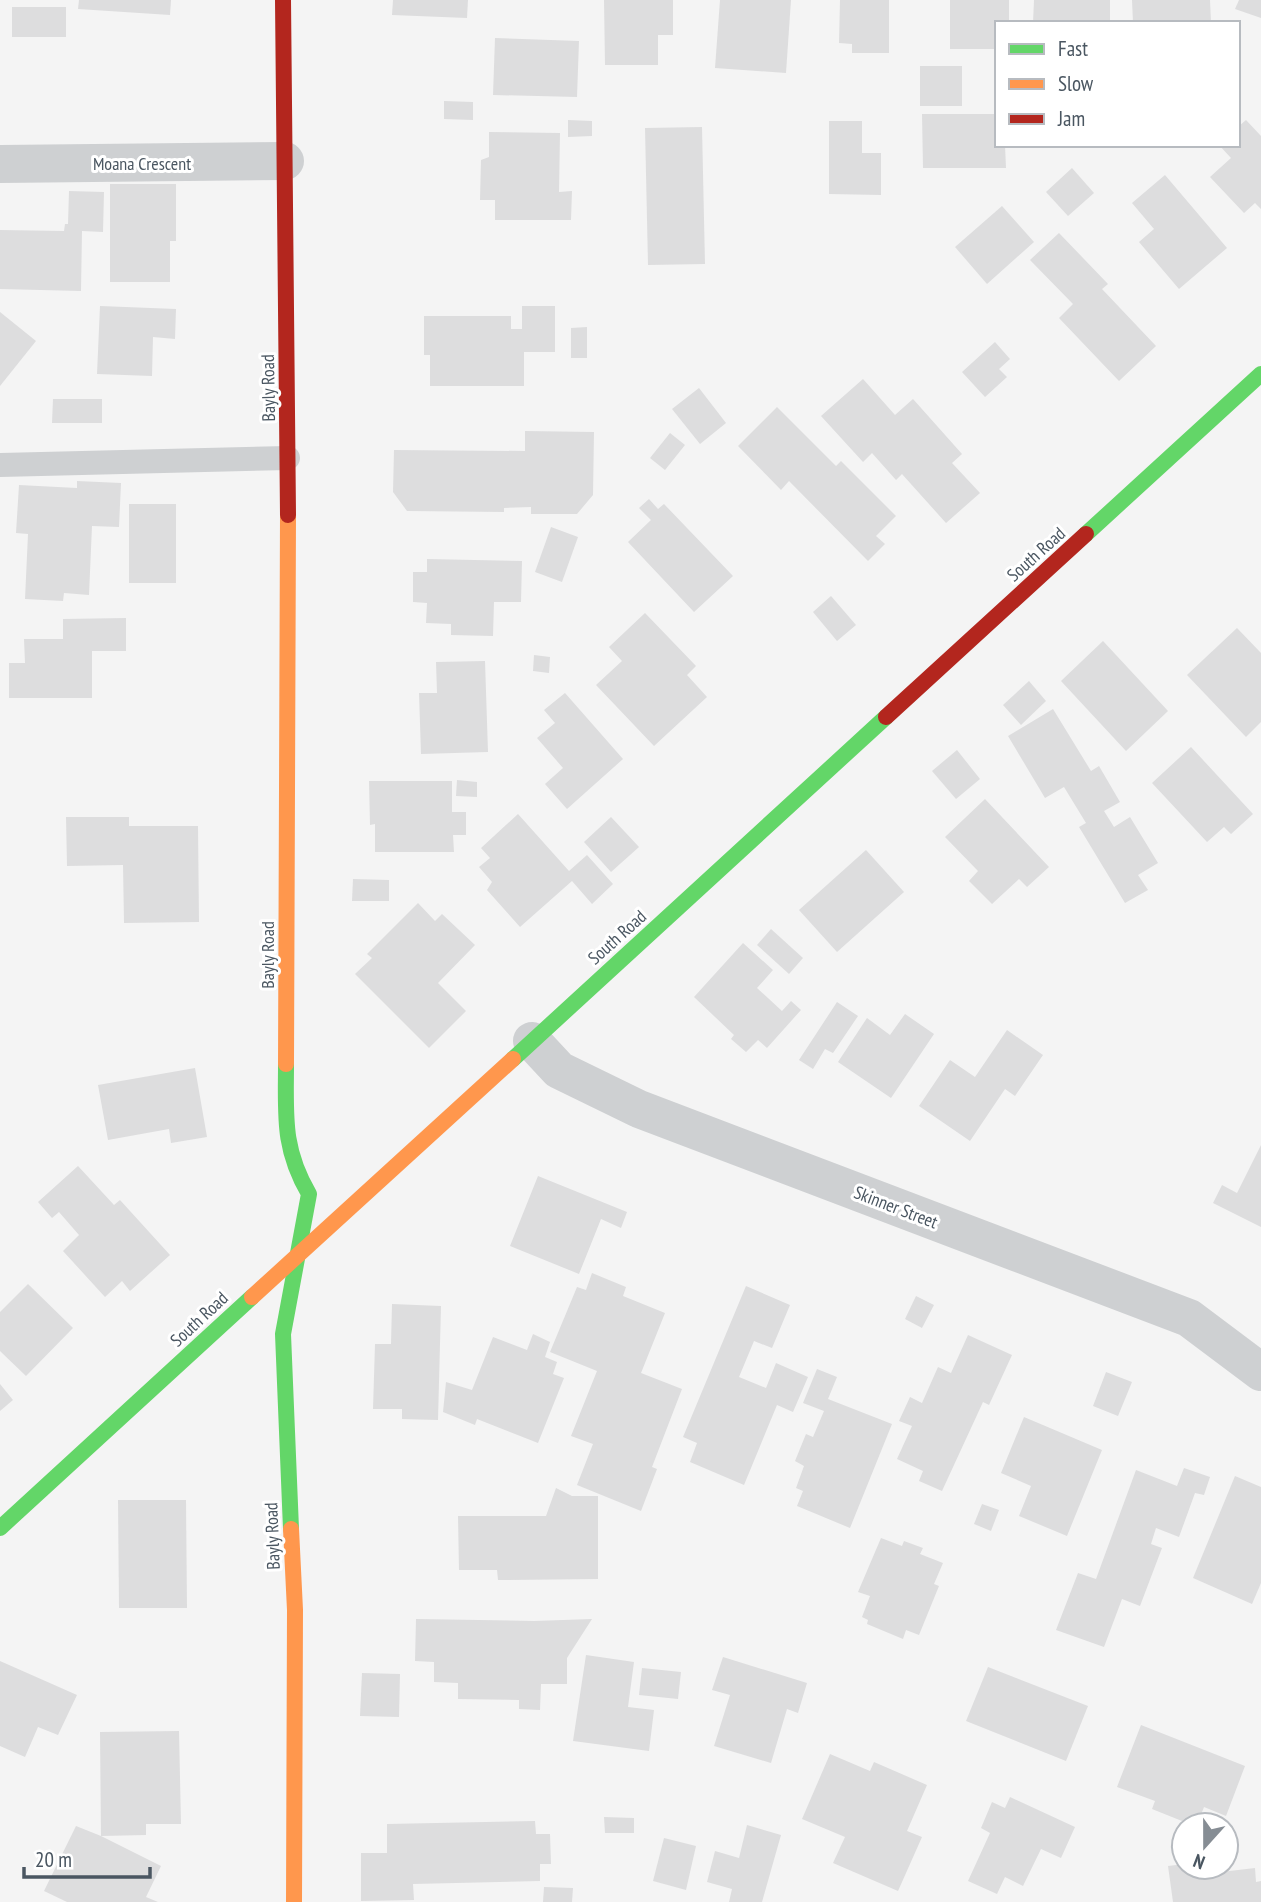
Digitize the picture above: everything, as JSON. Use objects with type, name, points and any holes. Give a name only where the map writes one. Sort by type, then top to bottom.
[{"type":"street","name":"Bayly Road","points":[[283,0],[288,458],[286,1132],[294,1169],[309,1194],[283,1334],[295,1611],[294,1902]]},
{"type":"street","name":"Moana Crescent","points":[[0,164],[285,162]]},
{"type":"street","name":"South Road","points":[[0,1528],[1261,374]]},
{"type":"street","name":"Skinner Street","points":[[532,1041],[559,1070],[639,1109],[1189,1318],[1261,1372]]},
{"type":"lane","points":[[0,465],[288,458]]},
{"type":"building","points":[[79,0],[171,0],[170,15],[78,9]]},
{"type":"building","points":[[393,0],[468,0],[467,18],[392,15]]},
{"type":"building","points":[[604,0],[673,0],[673,35],[658,35],[658,65],[605,65]]},
{"type":"building","points":[[720,0],[791,0],[786,73],[715,68]]},
{"type":"building","points":[[840,0],[889,0],[889,53],[852,53],[852,44],[839,43]]},
{"type":"building","points":[[950,0],[1009,0],[1009,21],[995,21],[995,49],[950,49]]},
{"type":"building","points":[[1034,0],[1110,0],[1110,21],[1033,21]]},
{"type":"building","points":[[1132,0],[1210,0],[1211,21],[1133,21]]},
{"type":"building","points":[[1239,0],[1261,0],[1261,18],[1235,9]]},
{"type":"building","points":[[12,7],[66,7],[66,37],[12,37]]},
{"type":"building","points":[[495,38],[579,41],[577,97],[493,95]]},
{"type":"building","points":[[920,66],[962,66],[962,106],[920,106]]},
{"type":"building","points":[[444,101],[473,102],[473,120],[444,119]]},
{"type":"building","points":[[922,114],[995,114],[995,147],[1005,147],[1006,168],[923,168]]},
{"type":"building","points":[[568,120],[592,121],[592,136],[568,137]]},
{"type":"building","points":[[1246,120],[1261,136],[1261,209],[1255,203],[1244,213],[1210,177],[1231,158],[1221,147],[1240,147],[1240,125]]},
{"type":"building","points":[[829,121],[862,121],[862,153],[881,153],[881,195],[829,194]]},
{"type":"building","points":[[702,127],[705,264],[648,265],[645,128]]},
{"type":"building","points":[[489,132],[560,133],[559,192],[572,191],[571,220],[495,220],[495,200],[480,200],[481,160],[489,157]]},
{"type":"building","points":[[1072,168],[1094,193],[1068,216],[1046,192]]},
{"type":"building","points":[[1165,175],[1227,248],[1179,289],[1139,242],[1154,229],[1132,203]]},
{"type":"building","points":[[110,184],[176,184],[176,241],[170,241],[170,282],[110,282]]},
{"type":"building","points":[[69,191],[104,192],[103,232],[82,231],[81,291],[0,289],[0,230],[64,231],[65,224],[68,224]]},
{"type":"building","points":[[1002,206],[1034,242],[987,284],[955,247]]},
{"type":"building","points":[[1059,233],[1108,284],[1102,289],[1156,346],[1119,381],[1059,318],[1073,304],[1030,260]]},
{"type":"building","points":[[100,306],[176,309],[175,339],[153,337],[152,376],[97,374]]},
{"type":"building","points":[[522,306],[555,306],[555,352],[524,352],[524,386],[430,386],[430,355],[424,355],[424,316],[511,316],[511,329],[522,329]]},
{"type":"building","points":[[0,312],[36,341],[0,386]]},
{"type":"building","points":[[587,327],[587,358],[571,358],[571,328]]},
{"type":"building","points":[[995,342],[1010,359],[999,369],[1007,377],[985,397],[962,372]]},
{"type":"building","points":[[863,379],[895,415],[913,399],[962,454],[952,463],[980,493],[946,523],[902,474],[896,480],[872,453],[863,462],[821,416]]},
{"type":"building","points":[[699,388],[726,423],[700,444],[672,409]]},
{"type":"building","points":[[53,399],[102,399],[102,423],[52,423]]},
{"type":"building","points":[[777,407],[836,466],[841,461],[896,516],[876,536],[885,544],[868,561],[789,481],[781,490],[738,446]]},
{"type":"building","points":[[525,431],[594,432],[593,495],[577,514],[531,514],[531,507],[504,508],[504,512],[407,511],[393,492],[394,450],[525,451]]},
{"type":"building","points":[[670,433],[685,445],[665,470],[650,458]]},
{"type":"building","points":[[77,481],[121,483],[119,527],[92,526],[89,595],[64,593],[63,601],[25,599],[28,534],[16,533],[19,485],[77,488]]},
{"type":"building","points":[[649,499],[658,509],[664,504],[733,576],[694,612],[628,542],[651,520],[639,508]]},
{"type":"building","points":[[129,504],[176,504],[176,583],[129,583]]},
{"type":"building","points":[[551,527],[578,537],[562,582],[535,572]]},
{"type":"building","points":[[427,559],[522,561],[521,602],[494,602],[493,636],[451,635],[451,624],[426,623],[427,603],[413,602],[413,572],[427,572]]},
{"type":"building","points":[[831,596],[856,625],[837,641],[813,612]]},
{"type":"building","points":[[645,613],[696,666],[687,675],[707,697],[654,746],[596,685],[622,661],[609,647]]},
{"type":"building","points":[[126,618],[126,651],[92,651],[92,698],[9,698],[9,663],[25,663],[24,639],[63,639],[63,619]]},
{"type":"building","points":[[1237,628],[1261,653],[1261,722],[1246,737],[1187,675]]},
{"type":"building","points":[[1103,641],[1168,711],[1126,751],[1061,681]]},
{"type":"building","points":[[534,655],[550,657],[549,673],[533,671]]},
{"type":"building","points":[[485,661],[488,752],[421,754],[419,693],[437,693],[436,662]]},
{"type":"building","points":[[1029,681],[1046,701],[1021,725],[1003,705]]},
{"type":"building","points":[[565,693],[623,759],[567,809],[545,784],[563,768],[537,738],[555,723],[544,710]]},
{"type":"building","points":[[1053,709],[1091,771],[1099,766],[1120,802],[1104,811],[1114,827],[1130,817],[1158,863],[1138,875],[1148,890],[1125,903],[1079,827],[1086,823],[1064,787],[1045,798],[1008,736]]},
{"type":"building","points":[[1191,747],[1253,814],[1231,834],[1224,827],[1207,842],[1152,783]]},
{"type":"building","points":[[957,750],[980,779],[956,799],[932,771]]},
{"type":"building","points":[[457,780],[477,782],[477,797],[456,796]]},
{"type":"building","points":[[369,781],[452,781],[452,812],[466,812],[466,835],[453,835],[454,852],[375,852],[375,824],[370,825]]},
{"type":"building","points":[[985,799],[1049,867],[1027,887],[1019,879],[992,904],[969,881],[978,871],[945,837]]},
{"type":"building","points":[[518,814],[569,871],[587,855],[613,884],[592,904],[572,881],[520,927],[487,890],[492,882],[479,867],[490,858],[481,848]]},
{"type":"building","points":[[66,817],[129,817],[129,826],[198,826],[199,922],[124,923],[123,865],[67,866]]},
{"type":"building","points":[[611,817],[639,847],[611,872],[584,842]]},
{"type":"building","points":[[866,850],[904,892],[837,952],[799,910]]},
{"type":"building","points":[[353,879],[389,880],[389,901],[352,901]]},
{"type":"building","points":[[418,903],[435,921],[442,914],[475,945],[438,983],[466,1011],[429,1048],[355,974],[372,958],[367,954]]},
{"type":"building","points":[[771,929],[803,958],[789,974],[757,945]]},
{"type":"building","points":[[743,943],[773,970],[757,988],[782,1011],[791,1001],[801,1010],[767,1048],[758,1040],[746,1052],[731,1039],[734,1035],[694,997]]},
{"type":"building","points":[[837,1002],[858,1016],[833,1053],[825,1049],[813,1069],[799,1060]]},
{"type":"building","points":[[905,1014],[934,1034],[891,1098],[838,1062],[867,1018],[890,1035]]},
{"type":"building","points":[[1007,1030],[1043,1055],[1015,1096],[1005,1089],[970,1141],[919,1106],[950,1060],[975,1077]]},
{"type":"building","points":[[195,1068],[207,1137],[171,1143],[169,1129],[108,1140],[98,1085]]},
{"type":"building","points":[[1261,1145],[1261,1227],[1213,1203],[1222,1185],[1237,1193]]},
{"type":"building","points":[[78,1166],[114,1205],[120,1200],[170,1255],[130,1291],[122,1281],[105,1297],[63,1251],[79,1235],[59,1212],[52,1218],[38,1202]]},
{"type":"building","points":[[538,1176],[627,1212],[621,1228],[601,1219],[579,1274],[510,1246]]},
{"type":"building","points":[[592,1273],[626,1287],[623,1296],[665,1313],[641,1373],[682,1389],[652,1467],[657,1469],[641,1511],[577,1485],[593,1444],[571,1436],[597,1371],[550,1352],[577,1287],[586,1290]]},
{"type":"building","points":[[28,1284],[73,1328],[26,1376],[0,1351],[0,1312]]},
{"type":"building","points":[[746,1286],[790,1305],[772,1348],[754,1341],[739,1377],[766,1388],[776,1363],[808,1377],[793,1412],[777,1405],[744,1485],[690,1462],[697,1443],[683,1437]]},
{"type":"building","points":[[916,1296],[934,1305],[922,1328],[905,1319]]},
{"type":"building","points":[[392,1304],[441,1306],[438,1420],[402,1419],[402,1409],[373,1409],[375,1344],[391,1344]]},
{"type":"building","points":[[533,1334],[550,1342],[545,1357],[557,1362],[553,1374],[564,1378],[538,1443],[477,1419],[475,1425],[443,1412],[446,1382],[472,1390],[493,1337],[527,1350]]},
{"type":"building","points":[[968,1335],[1012,1355],[989,1405],[983,1402],[942,1491],[919,1481],[923,1471],[897,1459],[912,1426],[899,1421],[910,1397],[922,1403],[938,1367],[951,1373]]},
{"type":"building","points":[[817,1369],[837,1377],[828,1399],[892,1424],[850,1528],[797,1506],[803,1491],[796,1488],[804,1466],[795,1461],[806,1434],[813,1437],[824,1411],[803,1403]]},
{"type":"building","points":[[1106,1372],[1132,1382],[1118,1416],[1093,1406]]},
{"type":"building","points":[[0,1384],[13,1400],[0,1411]]},
{"type":"building","points":[[1024,1417],[1102,1450],[1067,1536],[1019,1516],[1031,1486],[1001,1473]]},
{"type":"building","points":[[1184,1468],[1210,1477],[1204,1495],[1195,1493],[1179,1537],[1156,1528],[1151,1544],[1162,1548],[1140,1606],[1122,1599],[1104,1647],[1056,1630],[1078,1573],[1096,1579],[1136,1470],[1177,1486]]},
{"type":"building","points":[[1235,1476],[1261,1487],[1261,1583],[1252,1604],[1193,1578]]},
{"type":"building","points":[[556,1488],[572,1496],[598,1496],[598,1579],[498,1580],[497,1570],[459,1570],[458,1516],[546,1516]]},
{"type":"building","points":[[118,1500],[186,1500],[187,1608],[119,1608]]},
{"type":"building","points":[[982,1504],[999,1510],[991,1531],[974,1524]]},
{"type":"building","points":[[881,1538],[902,1546],[904,1541],[923,1548],[920,1554],[943,1563],[934,1584],[939,1586],[919,1635],[906,1630],[903,1639],[867,1624],[868,1620],[862,1617],[870,1596],[858,1592]]},
{"type":"building","points":[[416,1619],[592,1619],[567,1658],[567,1684],[541,1684],[540,1710],[519,1709],[519,1700],[458,1699],[458,1683],[434,1682],[434,1662],[415,1661]]},
{"type":"building","points":[[586,1655],[634,1662],[628,1707],[654,1710],[649,1751],[573,1741]]},
{"type":"building","points":[[723,1657],[807,1683],[798,1713],[787,1709],[771,1763],[714,1746],[730,1695],[712,1690]]},
{"type":"building","points":[[0,1661],[77,1695],[58,1735],[38,1727],[25,1757],[0,1746]]},
{"type":"building","points":[[988,1667],[1088,1706],[1066,1761],[966,1721]]},
{"type":"building","points":[[642,1668],[681,1672],[678,1699],[639,1695]]},
{"type":"building","points":[[362,1673],[400,1674],[399,1717],[360,1716]]},
{"type":"building","points":[[1141,1725],[1245,1766],[1228,1811],[1214,1811],[1204,1807],[1202,1811],[1170,1811],[1170,1816],[1152,1809],[1155,1801],[1117,1787]]},
{"type":"building","points":[[179,1731],[181,1824],[146,1824],[146,1835],[101,1836],[100,1732]]},
{"type":"building","points":[[830,1754],[870,1771],[874,1762],[927,1785],[907,1831],[922,1837],[898,1891],[833,1863],[845,1837],[802,1819]]},
{"type":"building","points":[[1010,1797],[1075,1827],[1061,1858],[1041,1849],[1023,1886],[1005,1877],[997,1894],[968,1881],[990,1833],[981,1828],[992,1802],[1005,1808]]},
{"type":"building","points":[[604,1817],[634,1818],[634,1833],[605,1833]]},
{"type":"building","points":[[535,1821],[536,1834],[550,1834],[551,1864],[540,1864],[540,1881],[413,1884],[414,1900],[361,1901],[361,1853],[387,1853],[387,1824]]},
{"type":"building","points":[[747,1825],[781,1835],[762,1902],[729,1902],[732,1889],[707,1882],[715,1851],[739,1858]]},
{"type":"building","points":[[76,1826],[161,1866],[146,1897],[158,1902],[67,1902],[44,1891]]},
{"type":"building","points":[[664,1838],[696,1846],[686,1890],[653,1881]]},
{"type":"building","points":[[1255,1868],[1256,1882],[1261,1881],[1261,1902],[1173,1902],[1170,1881],[1240,1881],[1240,1870]]},
{"type":"building","points":[[544,1887],[573,1888],[572,1902],[543,1902]]},
{"type":"traffic: fast","points":[[1086,534],[1261,374]]},
{"type":"traffic: fast","points":[[513,1059],[886,717]]},
{"type":"traffic: fast","points":[[286,1064],[287,1131],[294,1161],[309,1194],[283,1334],[291,1529]]},
{"type":"traffic: fast","points":[[0,1528],[252,1297]]},
{"type":"traffic: slow","points":[[286,1064],[288,515]]},
{"type":"traffic: slow","points":[[252,1297],[513,1059]]},
{"type":"traffic: slow","points":[[291,1529],[295,1610],[294,1902]]},
{"type":"traffic: jam","points":[[283,0],[288,515]]},
{"type":"traffic: jam","points":[[886,717],[1086,534]]}]
